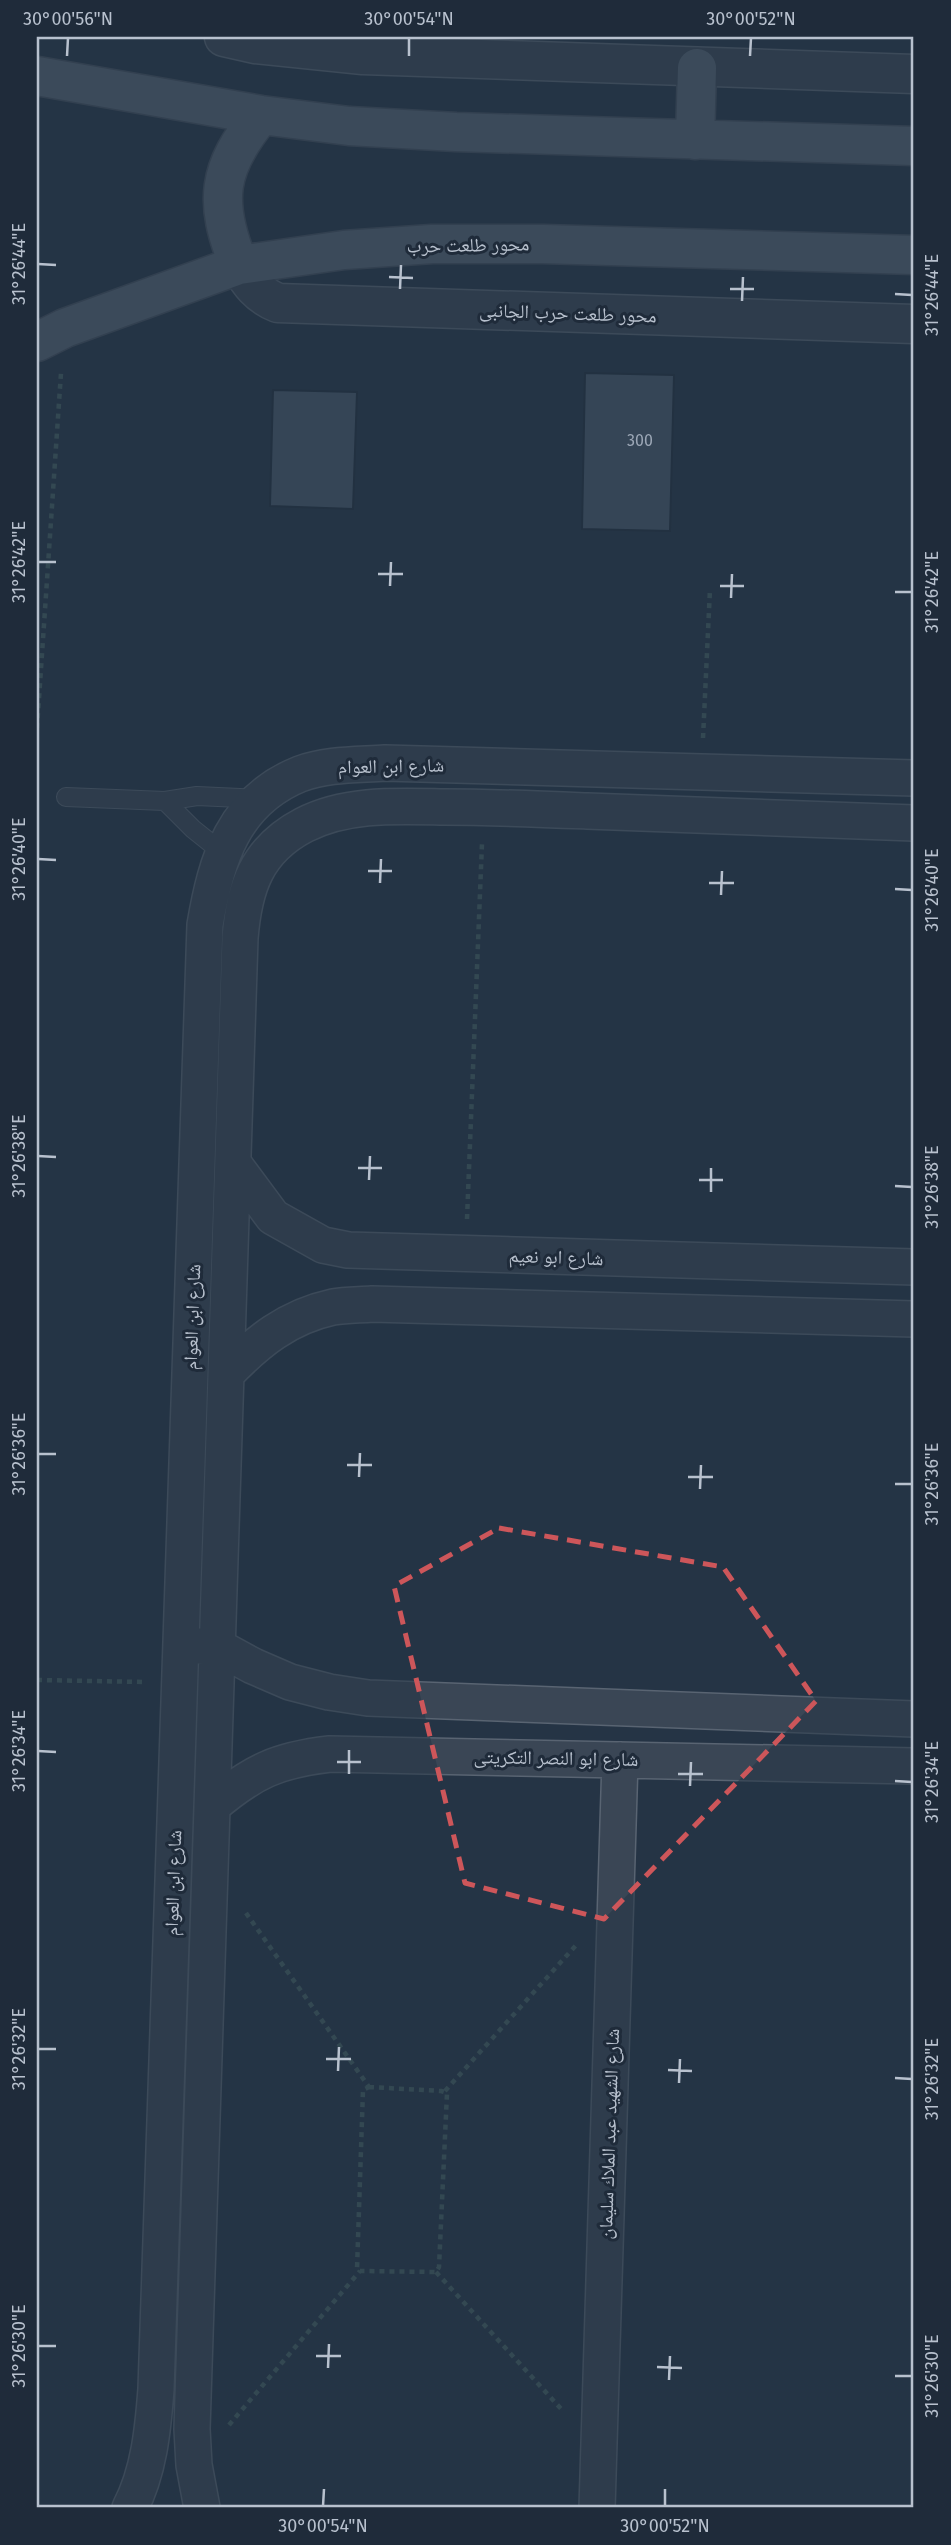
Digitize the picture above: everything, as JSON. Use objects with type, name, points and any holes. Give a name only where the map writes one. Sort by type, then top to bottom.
[{"type":"main road","points":[[695,141],[697,68]]},
{"type":"main road","points":[[37,76],[261,115],[349,126],[695,141],[914,146]]},
{"type":"main road","points":[[239,265],[226,234],[222,202],[227,170],[240,140],[261,115]]},
{"type":"main road","name":"محور طلعت حرب","points":[[51,335],[239,265],[344,250],[432,244],[544,244],[914,255]]},
{"type":"street","points":[[224,37],[255,44],[363,55],[914,74]]},
{"type":"street","name":"محور طلعت حرب الجانبى","points":[[239,265],[253,288],[265,298],[278,303],[914,324]]},
{"type":"street","name":"شارع ابن العوام","points":[[130,2508],[147,2457],[156,2389],[205,925],[213,879],[231,832],[271,789],[301,774],[332,766],[385,763],[914,778]]},
{"type":"street","points":[[676,814],[690,772]]},
{"type":"street","name":"شارع ابن العوام","points":[[202,2508],[194,2465],[192,2429],[212,1806],[242,904],[255,872],[275,845],[303,825],[337,811],[405,806],[484,807],[914,822]]},
{"type":"street","name":"شارع ابو نعيم","points":[[233,1163],[273,1217],[323,1245],[348,1250],[914,1267]]},
{"type":"street","points":[[226,1374],[255,1344],[292,1322],[333,1307],[372,1304],[914,1319]]},
{"type":"street","points":[[181,1645],[218,1647],[253,1667],[290,1682],[368,1698],[914,1719]]},
{"type":"street","name":"شارع ابو النصر التكريتى","points":[[212,1806],[237,1784],[266,1768],[298,1758],[330,1754],[914,1766]]},
{"type":"street","name":"شارع الشهيد عبد الملاك سليمان","points":[[593,2503],[599,2450],[620,1760]]},
{"type":"lane","points":[[66,797],[166,801],[197,796],[260,799]]},
{"type":"lane","points":[[166,801],[193,829],[223,853]]},
{"type":"path","points":[[37,728],[51,335]]},
{"type":"path","points":[[690,772],[710,589]]},
{"type":"path","points":[[466,1255],[484,807]]},
{"type":"path","points":[[37,1680],[180,1683]]},
{"type":"path","points":[[211,1864],[369,2087]]},
{"type":"path","points":[[445,2091],[616,1901]]},
{"type":"path","points":[[360,2271],[357,2265],[363,2090],[369,2087],[445,2091]]},
{"type":"path","points":[[436,2272],[439,2267],[445,2091]]},
{"type":"path","points":[[194,2465],[360,2271]]},
{"type":"path","points":[[360,2271],[436,2272],[599,2450]]},
{"type":"highlighted area","points":[[499,1528],[723,1567],[816,1701],[604,1919],[465,1883],[394,1586]]},
{"type":"building","points":[[585,373],[674,375],[670,531],[582,529]]},
{"type":"building","points":[[273,390],[357,392],[353,509],[270,506]]}]
